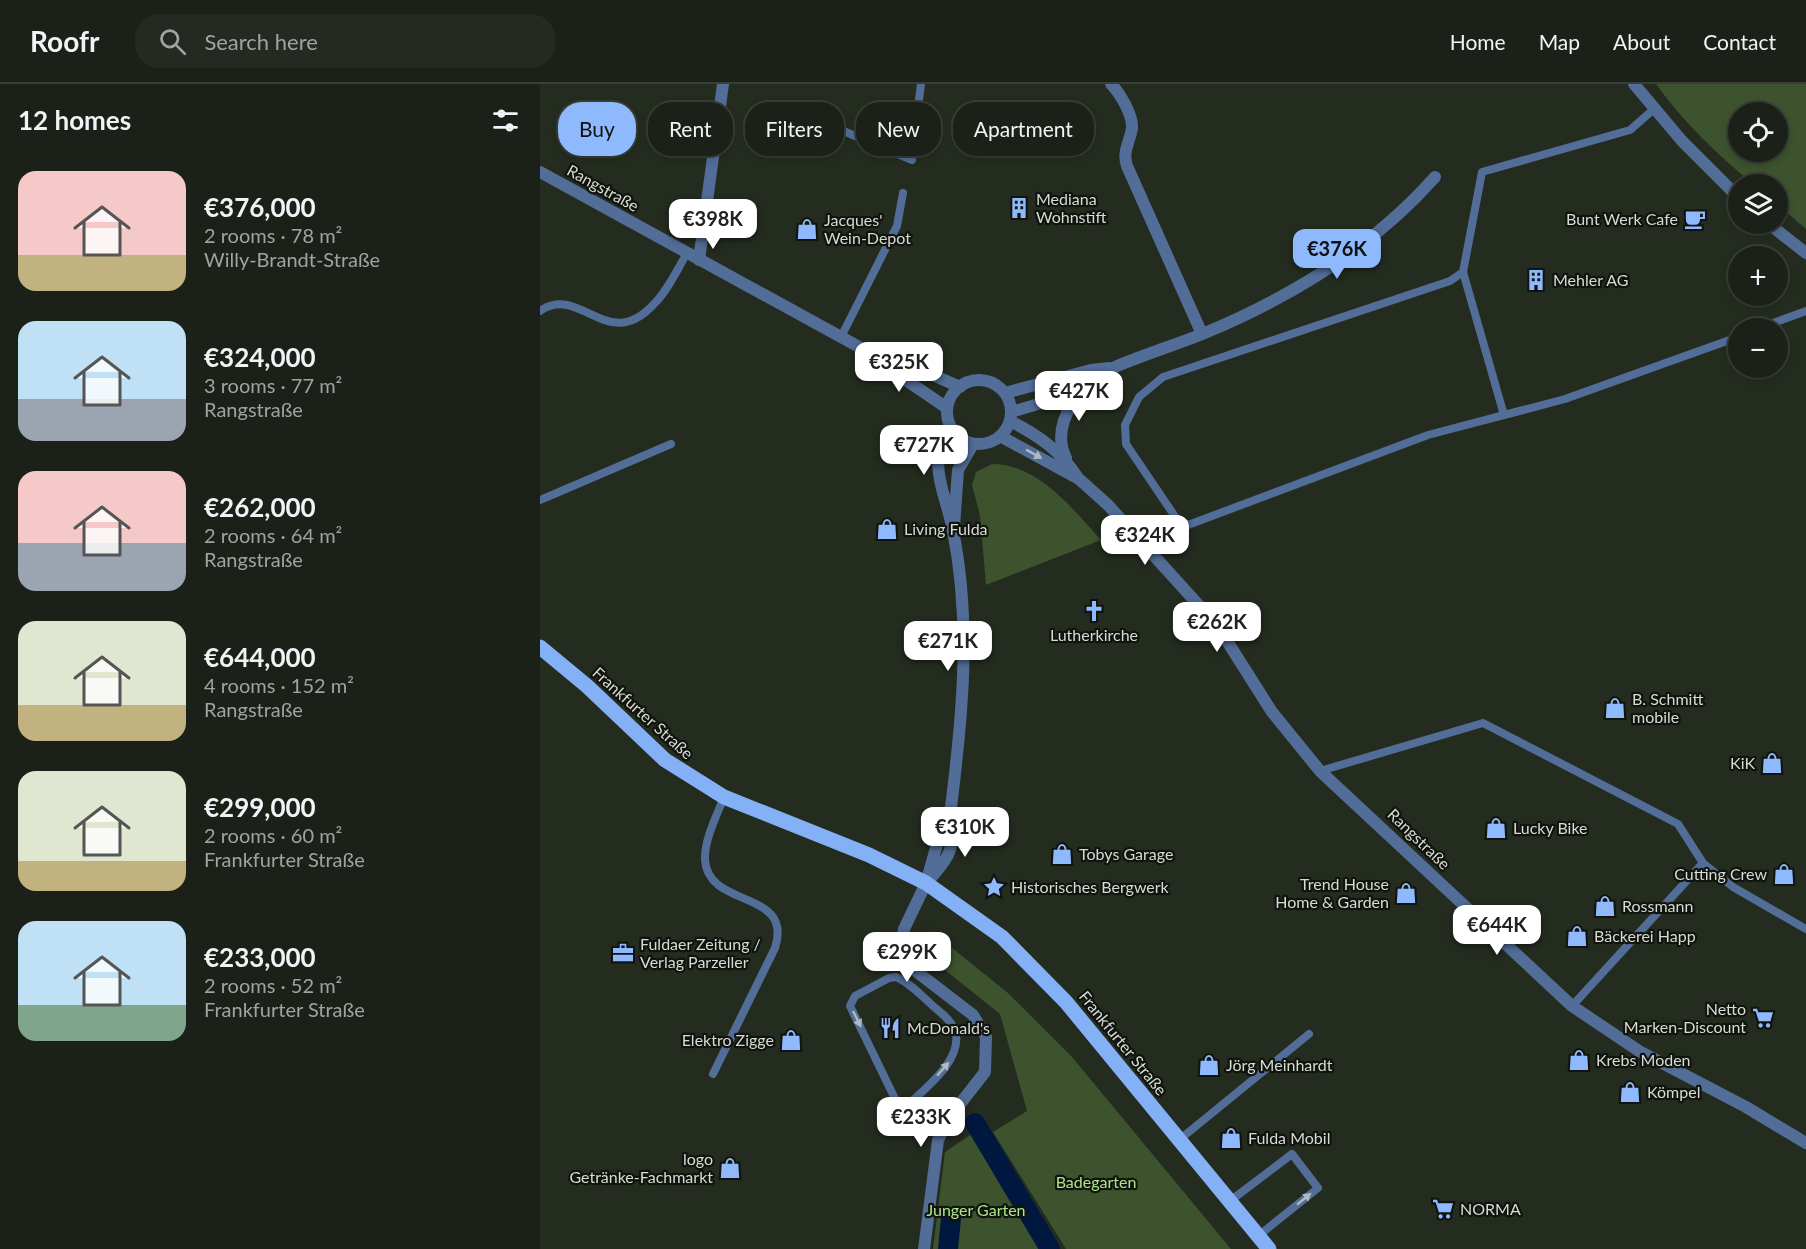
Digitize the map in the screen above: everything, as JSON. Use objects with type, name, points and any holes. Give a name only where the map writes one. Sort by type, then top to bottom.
[{"type":"main road","name":"Frankfurter Straße","points":[[540,647],[587,686],[665,760],[724,797],[869,855],[926,883],[970,912],[1028,962],[1066,1002],[1269,1249]]},
{"type":"street","points":[[699,260],[723,84]]},
{"type":"street","points":[[1111,84],[1118,91],[1132,123],[1125,147],[1127,166],[1202,334]]},
{"type":"street","points":[[1634,84],[1654,109],[1728,187]]},
{"type":"street","name":"Rangstraße","points":[[540,172],[872,354],[884,365],[947,408]]},
{"type":"street","points":[[1010,417],[1005,393],[999,387],[984,381],[975,380],[960,387],[954,392],[947,408],[950,426],[960,438],[973,444],[988,443],[1000,436],[1010,417],[1087,384],[1113,368],[1202,334],[1316,276],[1372,238],[1413,202],[1435,177]]},
{"type":"street","points":[[1782,234],[1806,253]]},
{"type":"street","name":"Rangstraße","points":[[872,354],[892,357],[960,387]]},
{"type":"street","points":[[1005,393],[1091,370],[1113,368]]},
{"type":"street","points":[[1068,462],[1062,450],[1061,431],[1071,404],[1087,384]]},
{"type":"street","name":"Rangstraße","points":[[1010,417],[1037,435],[1068,462],[1079,479]]},
{"type":"street","points":[[924,1249],[938,1140],[949,1118],[985,1072],[986,1037],[973,1015],[918,972],[903,955],[901,937],[926,883],[930,860],[950,815],[961,734],[963,678],[960,596],[953,530],[940,484],[937,461],[940,443],[950,426]]},
{"type":"street","name":"Rangstraße","points":[[1000,436],[1079,479],[1114,511],[1204,611],[1272,712],[1320,771],[1572,1006],[1639,1051],[1746,1107],[1806,1143]]},
{"type":"street","points":[[953,530],[958,470],[973,444]]},
{"type":"lane","points":[[919,102],[921,84]]},
{"type":"lane","points":[[1504,415],[1463,272],[1482,172],[1630,130],[1654,109]]},
{"type":"lane","points":[[844,131],[912,160]]},
{"type":"lane","points":[[841,337],[897,226],[903,192]]},
{"type":"lane","points":[[540,311],[564,302],[602,322],[629,320],[653,306],[687,253]]},
{"type":"lane","points":[[1463,272],[1450,281],[1163,377],[1139,397],[1125,425],[1126,444],[1176,518],[1188,525],[1428,435],[1565,399],[1728,341]]},
{"type":"lane","points":[[1787,318],[1806,311]]},
{"type":"lane","points":[[540,500],[671,444]]},
{"type":"lane","points":[[1320,771],[1483,723],[1678,824],[1703,863],[1733,888],[1806,929]]},
{"type":"lane","points":[[713,1074],[775,948],[779,928],[773,915],[724,889],[710,875],[705,860],[706,847],[724,797]]},
{"type":"lane","points":[[1572,1006],[1703,863]]},
{"type":"lane","points":[[888,1125],[900,1109],[928,1086],[950,1062],[955,1048],[955,1030],[947,1018],[896,977],[855,996],[850,1006],[900,1109]]},
{"type":"lane","points":[[1179,1140],[1309,1034]]},
{"type":"lane","points":[[1230,1201],[1292,1154],[1318,1188],[1258,1236]]},
{"type":"green space","points":[[1656,84],[1806,84],[1806,229],[1788,214],[1788,174],[1742,174],[1728,162],[1788,162],[1788,102],[1728,102],[1728,162],[1678,112]]},
{"type":"green space","points":[[992,464],[1024,471],[1039,480],[1066,502],[1101,540],[986,585],[980,516],[972,485],[976,472]]},
{"type":"green space","name":"Badegarten","points":[[931,931],[1008,993],[1072,1057],[1231,1249],[1066,1249],[993,1132],[1027,1111],[1000,1014],[920,950],[916,939]]},
{"type":"green space","name":"Junger Garten","points":[[973,1133],[1042,1249],[933,1249],[945,1152]]},
{"type":"waterway","points":[[975,1123],[1050,1249]]},
{"type":"waterway","points":[[948,1249],[951,1218]]},
{"type":"place","name":"Mediana Wohnstift","points":[[1019,208]]},
{"type":"place","name":"Bunt Werk Cafe","points":[[1695,219]]},
{"type":"place","name":"Jacques' Wein-Depot","points":[[807,229]]},
{"type":"place","name":"Mehler AG","points":[[1536,280]]},
{"type":"place","name":"Living Fulda","points":[[887,529]]},
{"type":"place","name":"Lutherkirche","points":[[1094,611]]},
{"type":"place","name":"B. Schmitt mobile","points":[[1615,708]]},
{"type":"place","name":"KiK","points":[[1772,763]]},
{"type":"place","name":"Lucky Bike","points":[[1496,828]]},
{"type":"place","name":"Tobys Garage","points":[[1062,854]]},
{"type":"place","name":"Cutting Crew","points":[[1784,874]]},
{"type":"place","name":"Historisches Bergwerk","points":[[994,887]]},
{"type":"place","name":"Trend House Home & Garden","points":[[1406,893]]},
{"type":"place","name":"Rossmann","points":[[1605,906]]},
{"type":"place","name":"Bäckerei Happ","points":[[1577,936]]},
{"type":"place","name":"Fuldaer Zeitung / Verlag Parzeller","points":[[623,953]]},
{"type":"place","name":"Netto Marken-Discount","points":[[1763,1018]]},
{"type":"place","name":"McDonald's","points":[[890,1028]]},
{"type":"place","name":"Elektro Zigge","points":[[791,1040]]},
{"type":"place","name":"Krebs Moden","points":[[1579,1060]]},
{"type":"place","name":"Jörg Meinhardt","points":[[1209,1065]]},
{"type":"place","name":"Kömpel","points":[[1630,1092]]},
{"type":"place","name":"Fulda Mobil","points":[[1231,1138]]},
{"type":"place","name":"logo Getränke-Fachmarkt","points":[[730,1168]]},
{"type":"place","name":"NORMA","points":[[1443,1209]]}]
